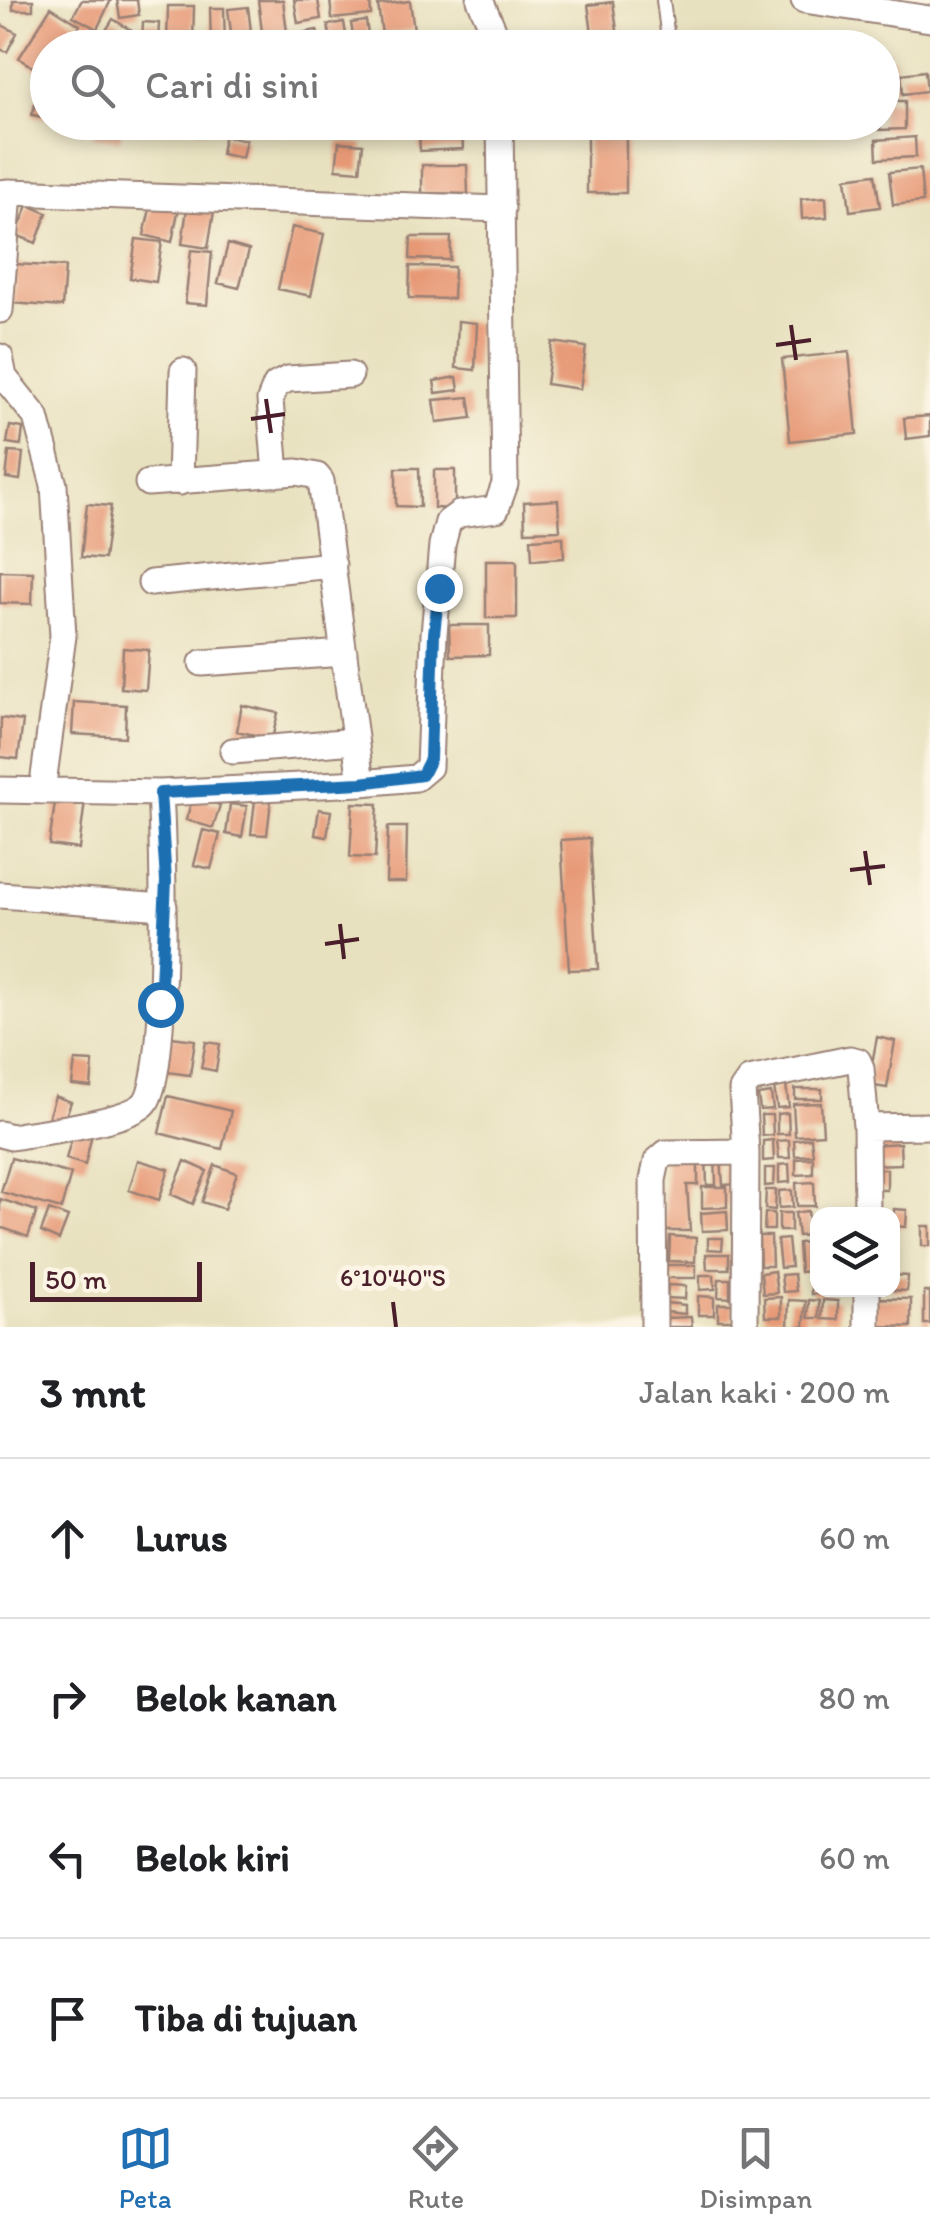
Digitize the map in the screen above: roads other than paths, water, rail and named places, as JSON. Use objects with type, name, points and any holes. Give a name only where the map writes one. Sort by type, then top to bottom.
[{"type":"street","points":[[480,0],[493,30]]},
{"type":"street","points":[[804,0],[930,18]]},
{"type":"street","points":[[0,790],[160,793],[361,783],[416,778],[428,766],[434,634],[442,545],[448,522],[460,514],[496,508],[503,498],[505,484],[500,140]]},
{"type":"street","points":[[0,310],[4,193],[502,209]]},
{"type":"street","points":[[2,371],[36,417],[54,486],[63,636],[42,791]]},
{"type":"street","points":[[180,482],[183,371]]},
{"type":"street","points":[[276,474],[270,400],[276,385],[288,379],[350,375]]},
{"type":"street","points":[[148,483],[276,474],[309,474],[322,482],[361,783]]},
{"type":"street","points":[[150,582],[333,565]]},
{"type":"street","points":[[202,662],[344,653]]},
{"type":"street","points":[[233,751],[355,741]]},
{"type":"street","points":[[0,1134],[11,1137],[93,1122],[146,1103],[153,1088],[164,907],[160,793]]},
{"type":"street","points":[[0,895],[164,907]]},
{"type":"street","points":[[745,1327],[746,1152],[742,1090],[749,1080],[850,1058],[858,1061],[862,1068],[866,1127],[867,1207]]},
{"type":"street","points":[[866,1127],[930,1126]]},
{"type":"street","points":[[654,1327],[653,1180],[657,1161],[666,1153],[746,1152]]},
{"type":"street","points":[[867,1297],[868,1327]]},
{"type":"lane","points":[[663,0],[667,30]]}]
